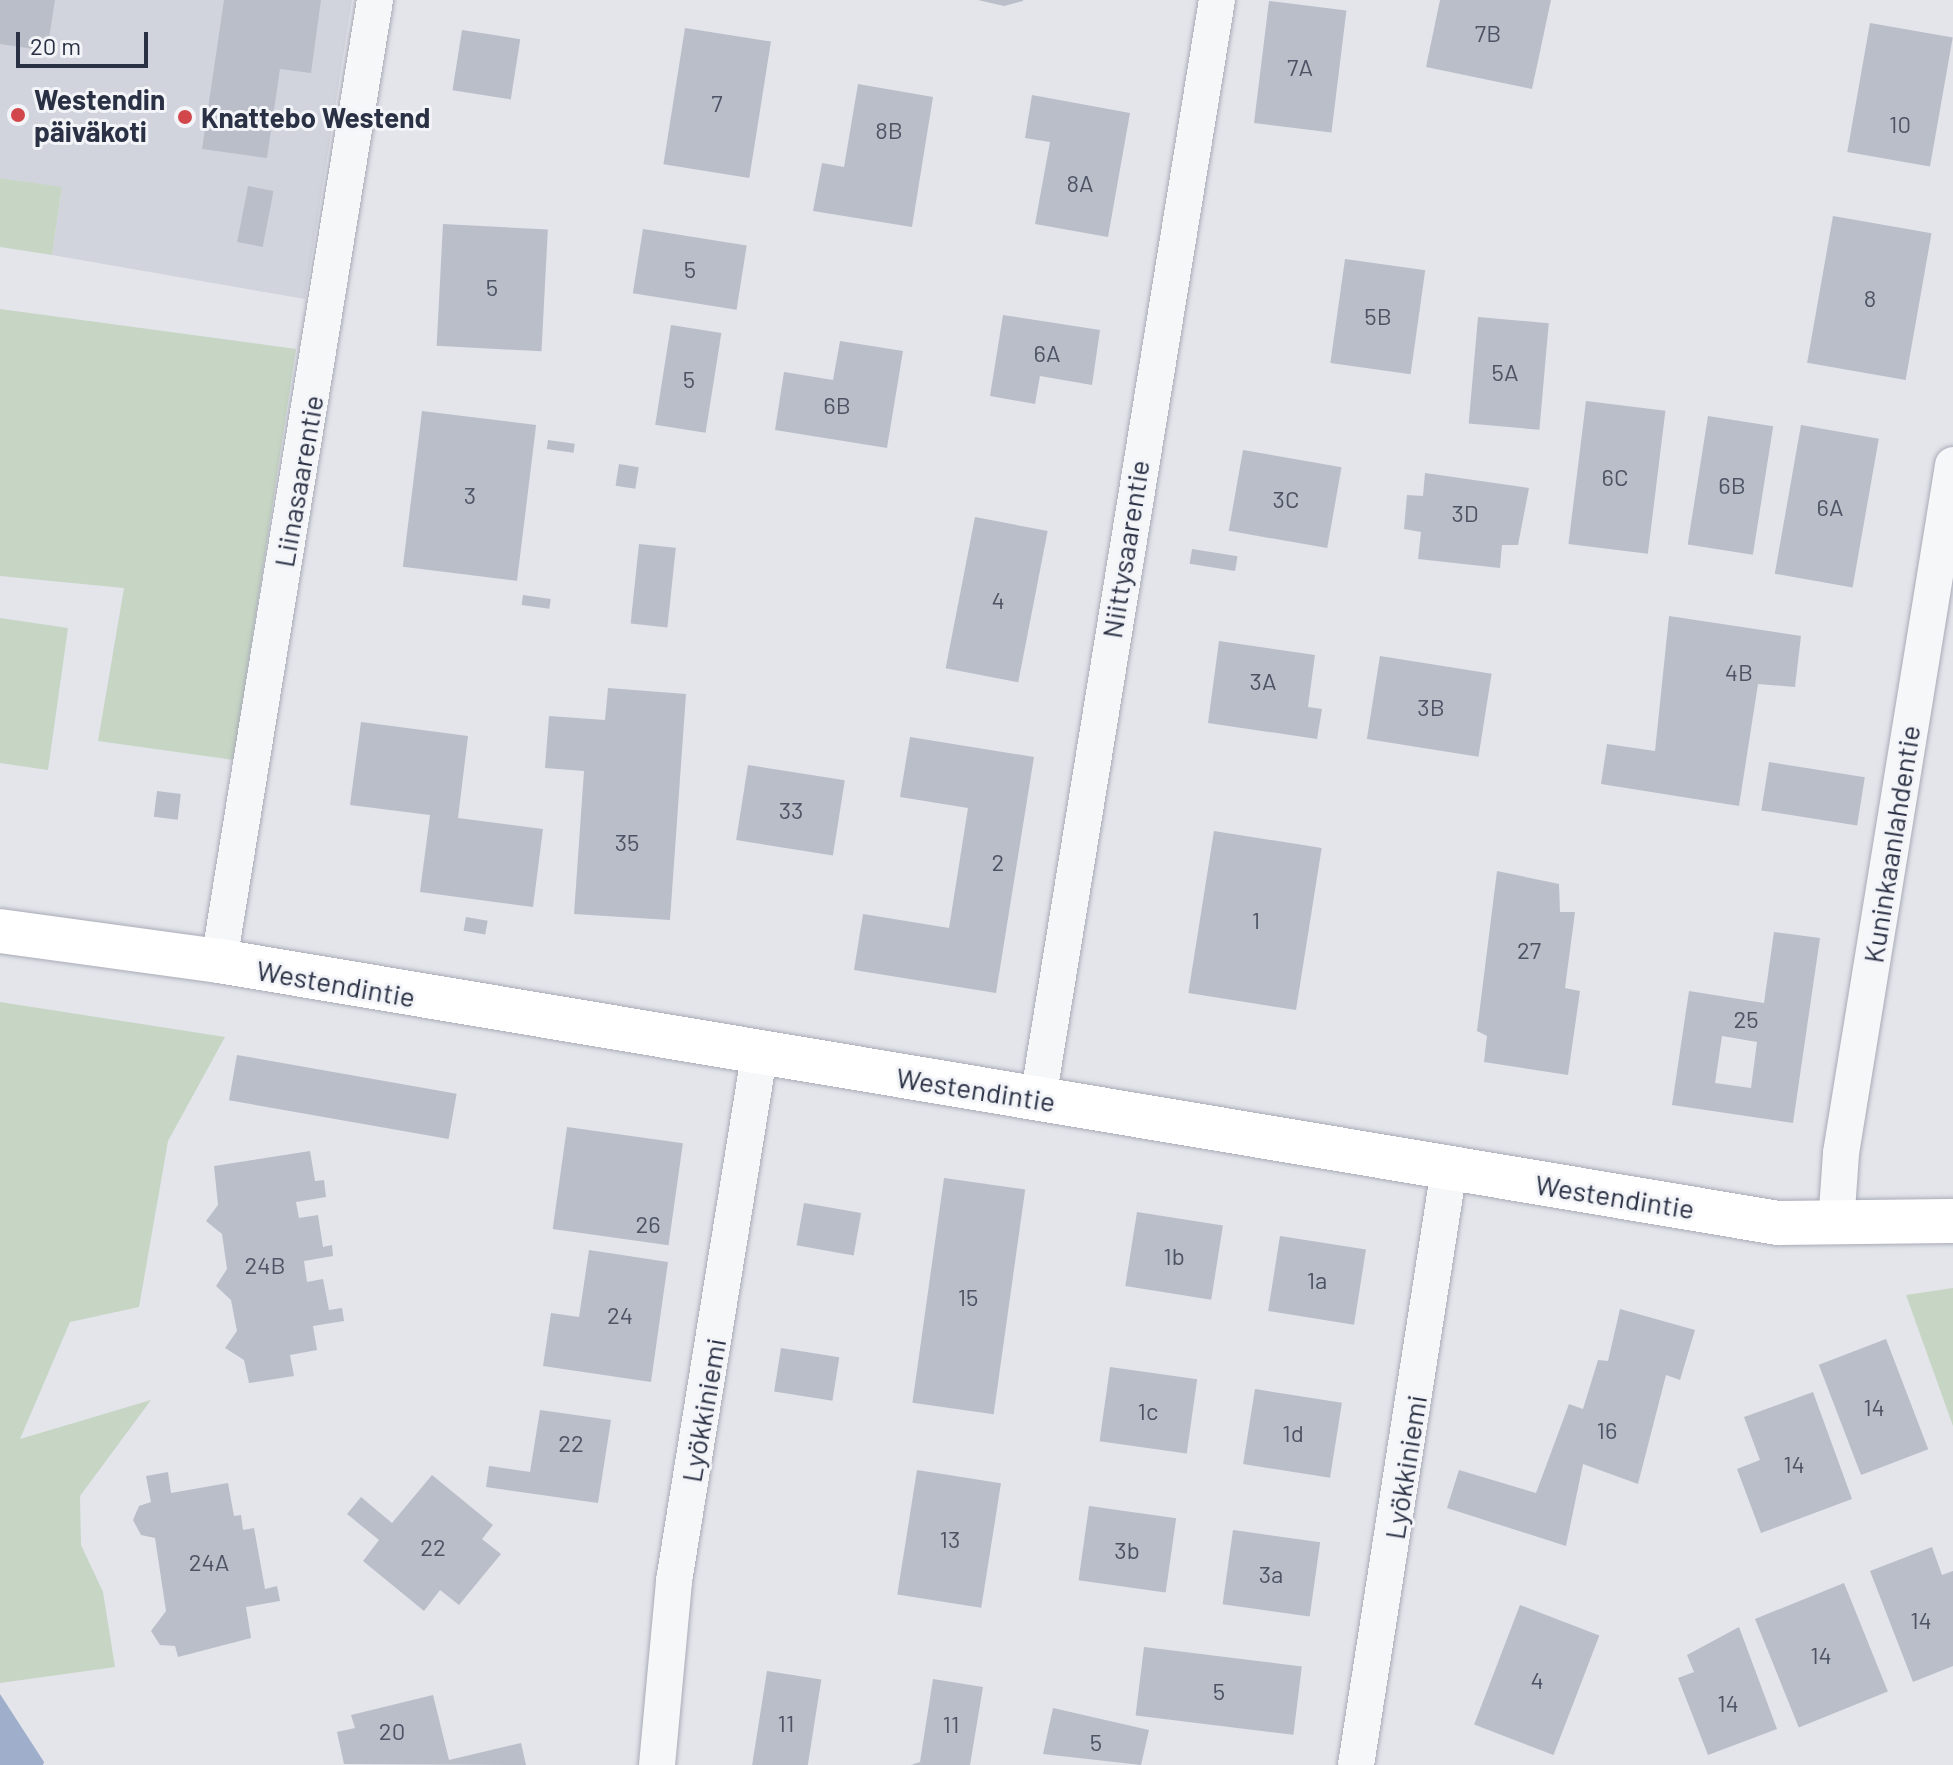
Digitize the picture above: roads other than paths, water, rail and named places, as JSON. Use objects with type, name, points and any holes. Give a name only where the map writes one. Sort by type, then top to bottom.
[{"type":"street","name":"Liinasaarentie","points":[[219,961],[375,0]]},
{"type":"street","name":"Niittysaarentie","points":[[1038,1099],[1217,0]]},
{"type":"street","name":"Kuninkaanlahdentie","points":[[1836,1225],[1841,1153],[1953,465]]},
{"type":"street","name":"Westendintie","points":[[0,931],[219,961],[759,1056],[1038,1099],[1778,1223],[1836,1225],[1953,1221]]},
{"type":"street","name":"Lyökkiniemi","points":[[657,1765],[674,1581],[759,1056]]},
{"type":"street","name":"Lyökkiniemi","points":[[1356,1765],[1449,1169]]},
{"type":"water","points":[[0,1694],[44,1762],[43,1765],[0,1765]]},
{"type":"place","name":"Westendin päiväkoti","points":[[18,115]]},
{"type":"place","name":"Knattebo Westend","points":[[185,117]]}]
